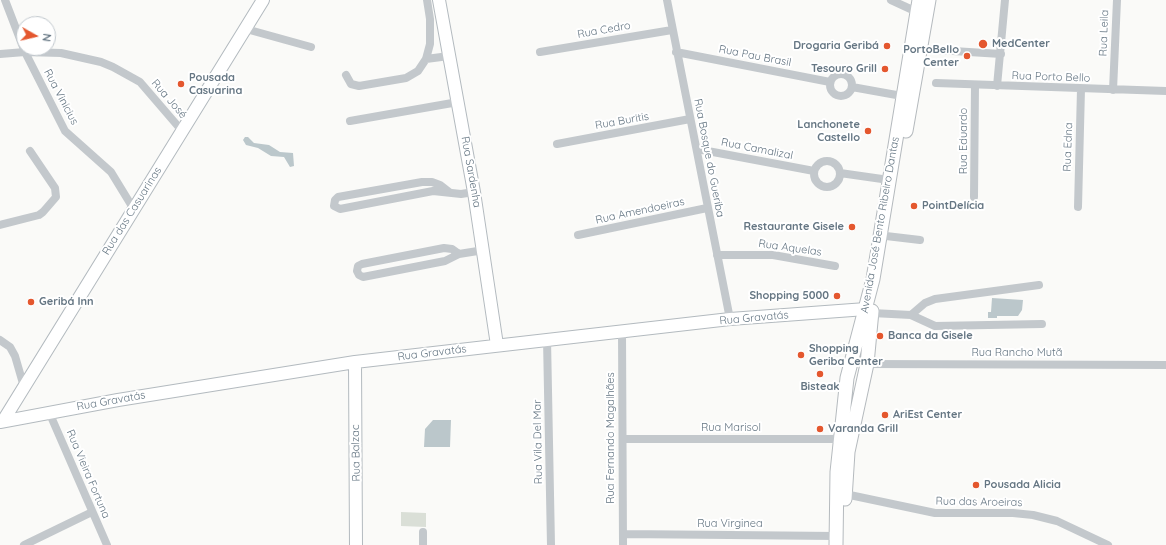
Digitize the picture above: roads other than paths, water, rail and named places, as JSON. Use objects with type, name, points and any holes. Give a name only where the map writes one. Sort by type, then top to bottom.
[{"type":"main road","name":"Avenida José Bento Ribeiro Dantas","points":[[839,542],[837,472],[847,378],[852,352],[869,311],[886,236],[929,0]]},
{"type":"main road","name":"Avenida José Bento Ribeiro Dantas","points":[[839,542],[848,452],[853,424],[864,382],[867,360],[869,311],[902,96],[918,6]]},
{"type":"main road","points":[[852,352],[860,350],[867,360]]},
{"type":"main road","points":[[847,378],[855,384],[864,382]]},
{"type":"street","name":"Rua Vinicius","points":[[5,0],[16,29]]},
{"type":"street","name":"Rua das Casuarinas","points":[[1,422],[24,387],[133,208],[183,132],[263,0]]},
{"type":"street","points":[[346,75],[351,84],[359,86],[406,78],[418,71],[426,59],[430,35],[427,0]]},
{"type":"street","name":"Rua Sardenha","points":[[439,0],[484,250],[497,345]]},
{"type":"street","name":"Rua Bosque do Gueriba","points":[[667,0],[676,52],[697,148],[707,208],[730,319]]},
{"type":"street","points":[[891,0],[918,6]]},
{"type":"street","points":[[997,86],[1005,0]]},
{"type":"street","name":"Rua Leila","points":[[1113,90],[1117,0]]},
{"type":"street","points":[[246,29],[311,47]]},
{"type":"street","name":"Rua Cedro","points":[[540,52],[672,30]]},
{"type":"street","points":[[921,48],[1001,54]]},
{"type":"street","name":"Rua Pau Brasil","points":[[676,52],[830,82]]},
{"type":"street","name":"Rua José","points":[[0,54],[16,53]]},
{"type":"street","name":"Rua José","points":[[56,53],[101,62],[140,82],[183,132]]},
{"type":"street","name":"Rua Vinicius","points":[[27,56],[65,132],[111,172],[133,208]]},
{"type":"street","points":[[426,59],[449,56]]},
{"type":"street","points":[[843,74],[851,80],[852,87],[846,95],[836,95],[830,87],[830,82],[837,75],[843,74]]},
{"type":"street","name":"Rua Porto Bello","points":[[936,83],[975,86],[1166,91]]},
{"type":"street","name":"Rua Eduardo","points":[[974,198],[975,86]]},
{"type":"street","points":[[852,87],[902,96]]},
{"type":"street","name":"Rua Edna","points":[[1078,207],[1081,89]]},
{"type":"street","points":[[350,121],[458,102]]},
{"type":"street","name":"Rua Buritis","points":[[557,144],[690,120]]},
{"type":"street","name":"Rua Camalizal","points":[[697,148],[814,172]]},
{"type":"street","points":[[0,225],[39,214],[56,196],[55,188],[30,151]]},
{"type":"street","points":[[828,161],[836,164],[840,173],[836,183],[826,187],[817,182],[814,172],[819,164],[828,161]]},
{"type":"street","points":[[840,173],[889,180]]},
{"type":"street","points":[[449,192],[440,185],[432,182],[422,182],[338,198],[334,200],[334,206],[340,209],[441,190],[449,192],[461,194],[474,192]]},
{"type":"street","name":"Rua Amendoeiras","points":[[578,235],[707,208]]},
{"type":"street","points":[[886,236],[920,240]]},
{"type":"street","points":[[459,254],[452,249],[444,248],[362,264],[358,266],[357,271],[359,275],[363,277],[445,261],[459,254],[484,250]]},
{"type":"street","name":"Rua Aquelas","points":[[717,255],[773,255],[835,266]]},
{"type":"street","points":[[911,315],[925,303],[935,299],[1039,285]]},
{"type":"street","points":[[869,311],[911,315],[935,326],[1042,324]]},
{"type":"street","name":"Rua Gravatás","points":[[1,422],[49,412],[355,362],[730,319],[869,311]]},
{"type":"street","name":"Rua Fernando Magalhães","points":[[622,332],[623,545]]},
{"type":"street","name":"Rua Vila Del Mar","points":[[547,339],[551,545]]},
{"type":"street","points":[[0,340],[10,347],[15,356],[24,387]]},
{"type":"street","name":"Rua Rancho Mutã","points":[[867,360],[1166,364]]},
{"type":"street","name":"Rua Balzac","points":[[355,362],[356,545]]},
{"type":"street","name":"Rua Vieira Fortuna","points":[[49,412],[107,545]]},
{"type":"street","name":"Rua Marisol","points":[[623,439],[840,439]]},
{"type":"street","name":"Rua das Aroeiras","points":[[845,494],[935,513],[1013,513],[1034,515],[1057,521],[1108,545]]},
{"type":"street","points":[[24,545],[92,512]]},
{"type":"street","points":[[423,532],[423,545]]},
{"type":"street","name":"Rua Virginea","points":[[623,534],[839,542]]},
{"type":"place","name":"MedCenter","points":[[983,44]]},
{"type":"place","name":"Drogaria Geribá","points":[[887,46]]},
{"type":"place","name":"PortoBello Center","points":[[967,56]]},
{"type":"place","name":"Tesouro Grill","points":[[885,69]]},
{"type":"place","name":"Pousada Casuarina","points":[[181,84]]},
{"type":"place","name":"Lanchonete Castello","points":[[868,131]]},
{"type":"place","name":"PointDelícia","points":[[914,206]]},
{"type":"place","name":"Restaurante Gisele","points":[[852,227]]},
{"type":"place","name":"Shopping 5000","points":[[837,296]]},
{"type":"place","name":"Geribá Inn","points":[[31,302]]},
{"type":"place","name":"Banca da Gisele","points":[[880,336]]},
{"type":"place","name":"Shopping Geriba Center","points":[[801,355]]},
{"type":"place","name":"Bisteak","points":[[820,374]]},
{"type":"place","name":"AriEst Center","points":[[885,415]]},
{"type":"place","name":"Varanda Grill","points":[[820,429]]},
{"type":"place","name":"Pousada Alicia","points":[[976,485]]}]
